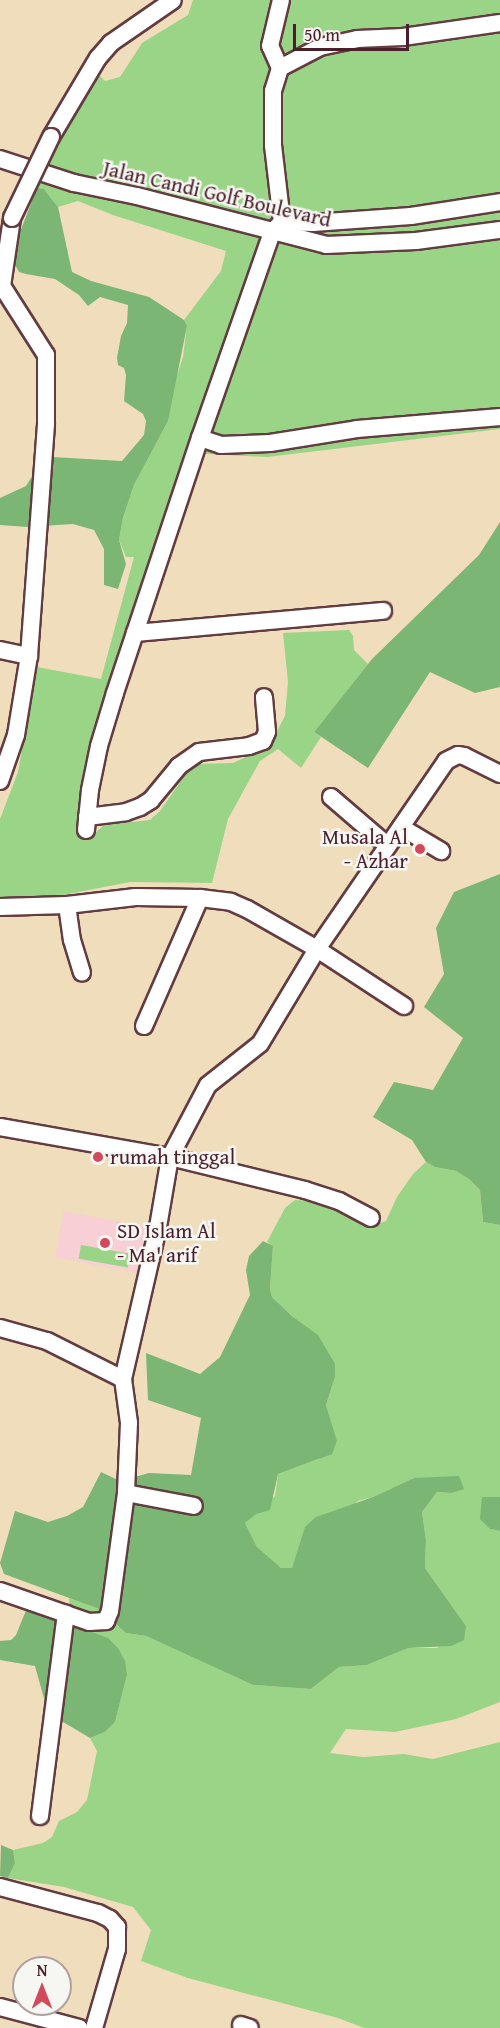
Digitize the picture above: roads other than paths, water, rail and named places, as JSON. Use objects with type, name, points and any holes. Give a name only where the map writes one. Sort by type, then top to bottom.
[{"type":"street","points":[[0,781],[16,735],[29,656],[46,423],[46,362],[42,346],[13,307],[2,286],[12,218],[51,137],[98,57],[111,43],[173,0]]},
{"type":"street","points":[[264,697],[267,732],[263,741],[249,746],[199,752],[184,761],[151,800],[140,807],[87,823],[99,746],[135,633],[200,438],[277,227],[273,91],[280,68],[270,46],[281,0]]},
{"type":"street","points":[[280,68],[320,47],[357,39],[403,37],[500,23]]},
{"type":"street","name":"Jalan Candi Golf Boulevard","points":[[0,159],[74,183],[277,227],[326,245],[416,241],[500,230]]},
{"type":"street","points":[[277,227],[411,216],[500,202]]},
{"type":"street","points":[[200,438],[221,445],[270,443],[357,429],[500,417]]},
{"type":"street","points":[[135,633],[383,611]]},
{"type":"street","points":[[0,650],[29,656]]},
{"type":"street","points":[[0,1591],[99,1623],[109,1617],[126,1493],[129,1423],[123,1379],[156,1236],[170,1157],[208,1085],[260,1044],[317,949],[451,757],[458,755],[474,759],[500,774]]},
{"type":"street","points":[[331,797],[388,846]]},
{"type":"street","points":[[401,827],[441,851]]},
{"type":"street","points":[[0,907],[68,905],[136,897],[200,898],[231,902],[317,949],[404,1006]]},
{"type":"street","points":[[144,1026],[200,898]]},
{"type":"street","points":[[68,905],[72,940],[82,972]]},
{"type":"street","points":[[0,1127],[170,1157],[305,1190],[339,1201],[371,1218]]},
{"type":"street","points":[[0,1328],[47,1341],[123,1379]]},
{"type":"street","points":[[126,1493],[194,1506]]},
{"type":"street","points":[[40,1816],[66,1614]]},
{"type":"street","points":[[0,1887],[98,1913],[110,1919],[117,1927],[117,1949],[94,2028]]},
{"type":"street","points":[[0,2007],[79,2028]]},
{"type":"place","name":"Musala Al - Azhar","points":[[420,849]]},
{"type":"place","name":"rumah tinggal","points":[[98,1157]]},
{"type":"place","name":"SD Islam Al - Ma' arif","points":[[105,1243]]}]
